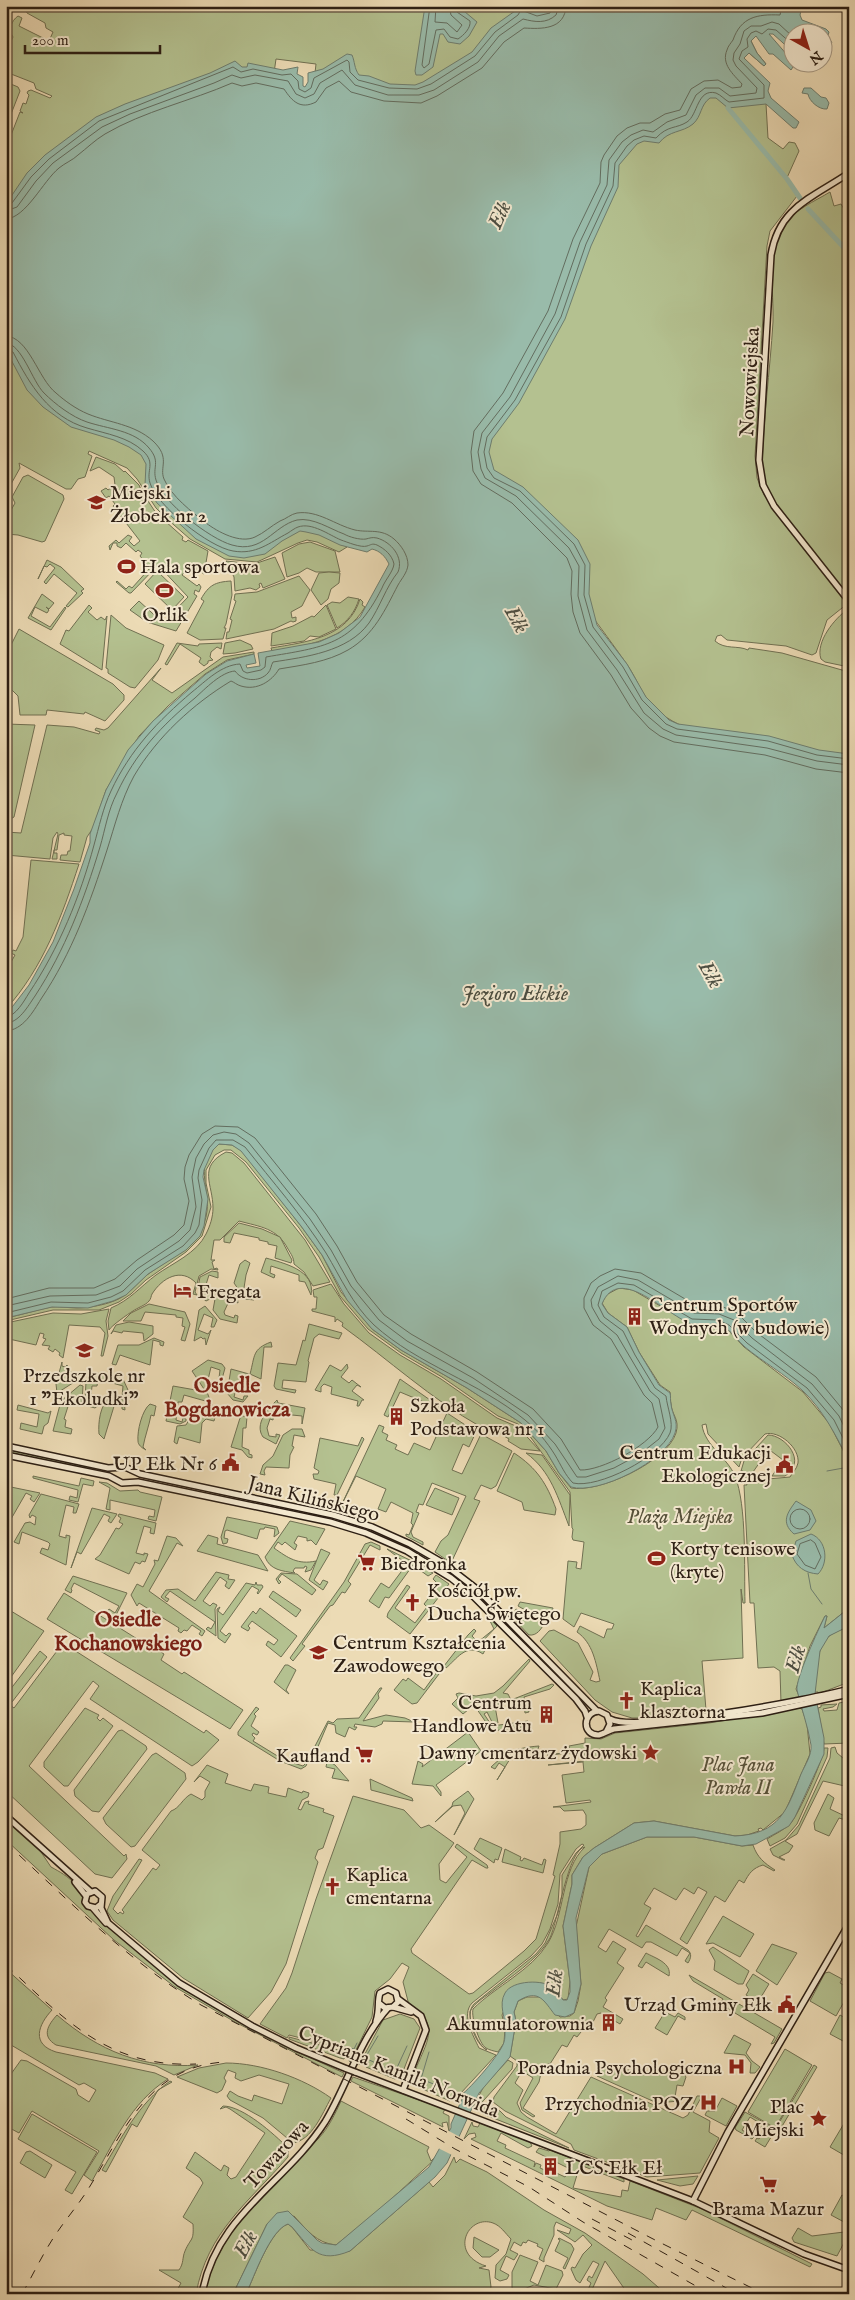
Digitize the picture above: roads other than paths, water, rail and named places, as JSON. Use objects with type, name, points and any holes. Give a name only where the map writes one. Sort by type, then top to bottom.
[{"type":"street","name":"Nowowiejska","points":[[849,173],[794,210],[781,224],[774,239],[771,255],[759,460],[763,485],[774,506],[849,601]]},
{"type":"street","points":[[6,1446],[108,1468],[125,1467],[131,1470],[132,1476],[127,1483],[119,1482],[109,1476],[6,1454]]},
{"type":"street","points":[[119,1482],[116,1474],[121,1467]]},
{"type":"street","name":"Jana Kilińskiego","points":[[131,1470],[140,1474],[323,1512],[372,1527],[410,1544],[443,1563],[478,1590],[498,1608],[597,1710]]},
{"type":"street","name":"Jana Kilińskiego","points":[[127,1483],[138,1482],[330,1522],[366,1533],[407,1551],[438,1569],[463,1587],[493,1614],[576,1699],[587,1717]]},
{"type":"street","points":[[493,1614],[498,1608]]},
{"type":"street","points":[[819,1700],[849,1689]]},
{"type":"street","points":[[606,1732],[610,1719],[606,1713],[597,1710],[587,1717],[586,1726],[591,1732],[599,1735],[614,1729],[728,1718],[849,1694]]},
{"type":"street","points":[[610,1719],[623,1722],[650,1722],[798,1704]]},
{"type":"street","points":[[6,1816],[91,1892],[101,1894],[101,1904],[94,1908],[86,1904],[86,1896],[65,1870]]},
{"type":"street","points":[[86,1896],[91,1892]]},
{"type":"street","name":"Cypriana Kamila Norwida","points":[[101,1904],[105,1918],[115,1930]]},
{"type":"street","name":"Cypriana Kamila Norwida","points":[[94,1908],[103,1921],[179,1982],[217,2006],[296,2048],[693,2201],[804,2254],[849,2270]]},
{"type":"street","points":[[693,2201],[728,2132],[849,1924]]},
{"type":"street","points":[[403,2090],[425,2035],[425,2025],[421,2016],[398,1999],[394,1991],[385,1989],[379,1995],[380,2004],[391,2008],[404,2009],[421,2016]]},
{"type":"street","points":[[391,2008],[398,1999]]},
{"type":"street","name":"Towarowa","points":[[202,2294],[210,2262],[222,2239],[236,2219],[321,2127],[372,2031],[380,2004]]},
{"type":"street","name":"Towarowa","points":[[372,2031],[391,2008]]},
{"type":"water","points":[[425,6],[458,6],[477,22],[469,36],[460,44],[448,42],[443,34],[440,34],[433,67],[422,75],[416,75],[415,71]]},
{"type":"water","name":"Jezioro Ełckie","points":[[522,6],[537,11],[553,6],[802,6],[800,15],[802,20],[807,22],[782,22],[782,42],[773,34],[769,34],[782,49],[782,62],[773,54],[769,54],[756,36],[751,41],[757,53],[766,64],[764,66],[749,53],[744,58],[770,83],[768,91],[771,98],[799,122],[796,128],[793,128],[766,104],[728,108],[716,98],[710,98],[704,104],[698,118],[689,127],[667,136],[659,143],[644,141],[637,144],[619,165],[618,187],[591,246],[565,319],[519,403],[492,439],[489,452],[494,470],[523,487],[578,540],[590,564],[589,594],[597,625],[627,664],[646,697],[669,720],[678,724],[769,736],[819,750],[849,754],[849,1461],[829,1424],[803,1391],[745,1347],[726,1328],[718,1325],[692,1324],[632,1290],[620,1288],[610,1293],[602,1304],[608,1313],[627,1327],[639,1352],[659,1385],[670,1393],[676,1429],[669,1444],[659,1454],[630,1474],[597,1486],[571,1487],[559,1473],[546,1451],[521,1423],[467,1388],[401,1350],[372,1329],[347,1300],[322,1255],[301,1226],[241,1151],[232,1145],[219,1144],[213,1150],[204,1170],[203,1177],[208,1199],[204,1226],[200,1236],[186,1250],[148,1274],[126,1295],[113,1301],[88,1308],[52,1307],[6,1318],[6,1015],[29,985],[53,942],[74,889],[90,843],[90,834],[106,790],[128,750],[153,721],[206,674],[227,661],[254,654],[256,663],[246,665],[247,668],[260,666],[258,653],[319,642],[339,633],[360,617],[389,564],[382,554],[375,550],[372,549],[367,552],[340,545],[319,535],[300,531],[282,541],[265,554],[244,558],[229,556],[196,539],[157,503],[145,485],[146,464],[141,455],[114,440],[71,427],[43,407],[27,390],[6,350],[6,204],[27,173],[45,155],[96,117],[125,104],[210,73],[235,61],[242,67],[247,67],[248,63],[283,70],[298,67],[297,74],[303,77],[303,86],[305,87],[308,82],[308,73],[323,69],[347,54],[352,55],[359,75],[369,76],[390,84],[415,85],[472,52],[491,28],[515,11],[516,7]]},
{"type":"water","points":[[804,88],[811,88],[821,97],[826,98],[829,103],[827,109],[818,107],[808,94],[802,93]]},
{"type":"water","points":[[796,1501],[811,1510],[816,1521],[810,1530],[794,1534],[786,1521],[788,1513]]},
{"type":"water","points":[[811,1534],[820,1541],[825,1552],[824,1564],[818,1574],[802,1569],[792,1555],[796,1541]]},
{"type":"water","points":[[849,1608],[849,1626],[829,1636],[820,1651],[815,1694],[824,1738],[824,1754],[789,1826],[756,1844],[742,1846],[694,1837],[647,1837],[602,1854],[589,1867],[576,1918],[581,1984],[574,2013],[565,2017],[555,2015],[544,2001],[536,1996],[525,1997],[518,2001],[514,2012],[516,2021],[510,2057],[479,2093],[447,2163],[435,2177],[350,2251],[339,2255],[330,2256],[316,2252],[288,2224],[281,2228],[269,2244],[246,2294],[233,2294],[267,2224],[277,2213],[288,2211],[317,2240],[322,2243],[336,2245],[429,2167],[451,2128],[462,2099],[461,2095],[485,2070],[502,2047],[505,2026],[502,2002],[505,1993],[509,1989],[521,1983],[543,1983],[554,1988],[563,2000],[567,2000],[570,1992],[570,1982],[563,1926],[572,1884],[572,1875],[583,1857],[634,1823],[654,1821],[735,1836],[762,1831],[780,1818],[791,1799],[811,1749],[797,1684],[825,1616],[827,1616],[824,1628]]},
{"type":"waterway","points":[[728,108],[787,179],[800,198]]},
{"type":"waterway","points":[[808,209],[849,253]]},
{"type":"waterway","points":[[827,1471],[849,1467]]},
{"type":"waterway","points":[[808,1573],[811,1589],[822,1604]]},
{"type":"waterway","points":[[378,2036],[365,2058],[395,2072],[407,2046]]},
{"type":"waterway","points":[[341,2046],[354,2049],[357,2043]]},
{"type":"waterway","points":[[429,2052],[421,2079],[461,2095]]},
{"type":"railway","points":[[6,1843],[99,1929],[148,1969],[201,2005],[657,2241],[764,2294]]},
{"type":"railway","points":[[6,1965],[69,2022],[90,2037],[113,2049],[138,2058],[165,2063],[196,2064]]},
{"type":"railway","points":[[22,2294],[53,2239],[87,2191],[126,2126],[140,2107],[156,2090],[175,2076],[197,2067],[224,2062]]},
{"type":"railway","points":[[406,2119],[455,2149],[529,2187],[583,2222],[710,2294]]},
{"type":"railway","points":[[592,2219],[632,2240]]},
{"type":"railway","points":[[628,2233],[737,2294]]},
{"type":"place","name":"Miejski Żłobek nr 2","points":[[96,503]]},
{"type":"place","name":"Hala sportowa","points":[[126,566]]},
{"type":"place","name":"Orlik","points":[[165,590]]},
{"type":"place","name":"Fregata","points":[[183,1291]]},
{"type":"place","name":"Centrum Sportów Wodnych (w budowie)","points":[[635,1316]]},
{"type":"place","name":"Przedszkole nr 1 \"Ekoludki\"","points":[[84,1351]]},
{"type":"place","name":"Szkoła Podstawowa nr 1","points":[[396,1417]]},
{"type":"place","name":"UP Ełk Nr 6","points":[[231,1463]]},
{"type":"place","name":"Centrum Edukacji Ekologicznej","points":[[785,1464]]},
{"type":"place","name":"Korty tenisowe (kryte)","points":[[656,1559]]},
{"type":"place","name":"Biedronka","points":[[366,1563]]},
{"type":"place","name":"Kościół pw. Ducha Świętego","points":[[413,1602]]},
{"type":"place","name":"Centrum Kształcenia Zawodowego","points":[[319,1653]]},
{"type":"place","name":"Kaplica klasztorna","points":[[626,1700]]},
{"type":"place","name":"Centrum Handlowe Atu","points":[[546,1714]]},
{"type":"place","name":"Dawny cmentarz żydowski","points":[[651,1752]]},
{"type":"place","name":"Kaufland","points":[[364,1755]]},
{"type":"place","name":"Kaplica cmentarna","points":[[332,1886]]},
{"type":"place","name":"Urząd Gminy Ełk","points":[[786,2004]]},
{"type":"place","name":"Akumulatorownia","points":[[608,2023]]},
{"type":"place","name":"Poradnia Psychologiczna","points":[[736,2067]]},
{"type":"place","name":"Przychodnia POZ","points":[[708,2103]]},
{"type":"place","name":"Plac Miejski","points":[[818,2118]]},
{"type":"place","name":"LCS Ełk Eł","points":[[551,2167]]},
{"type":"place","name":"Brama Mazur","points":[[768,2184]]},
{"type":"district","name":"Osiedle Bogdanowicza","points":[[227,1397]]},
{"type":"district","name":"Osiedle Kochanowskiego","points":[[128,1631]]},
{"type":"water label","name":"Ełk","points":[[499,215]]},
{"type":"water label","name":"Ełk","points":[[517,619]]},
{"type":"water label","name":"Ełk","points":[[711,974]]},
{"type":"water label","name":"Ełk","points":[[795,1659]]},
{"type":"water label","name":"Ełk","points":[[554,1983]]},
{"type":"water label","name":"Ełk","points":[[245,2244]]},
{"type":"park label","name":"Plaża Miejska","points":[[680,1516]]},
{"type":"park label","name":"Plac Jana Pawła II","points":[[738,1776]]}]
